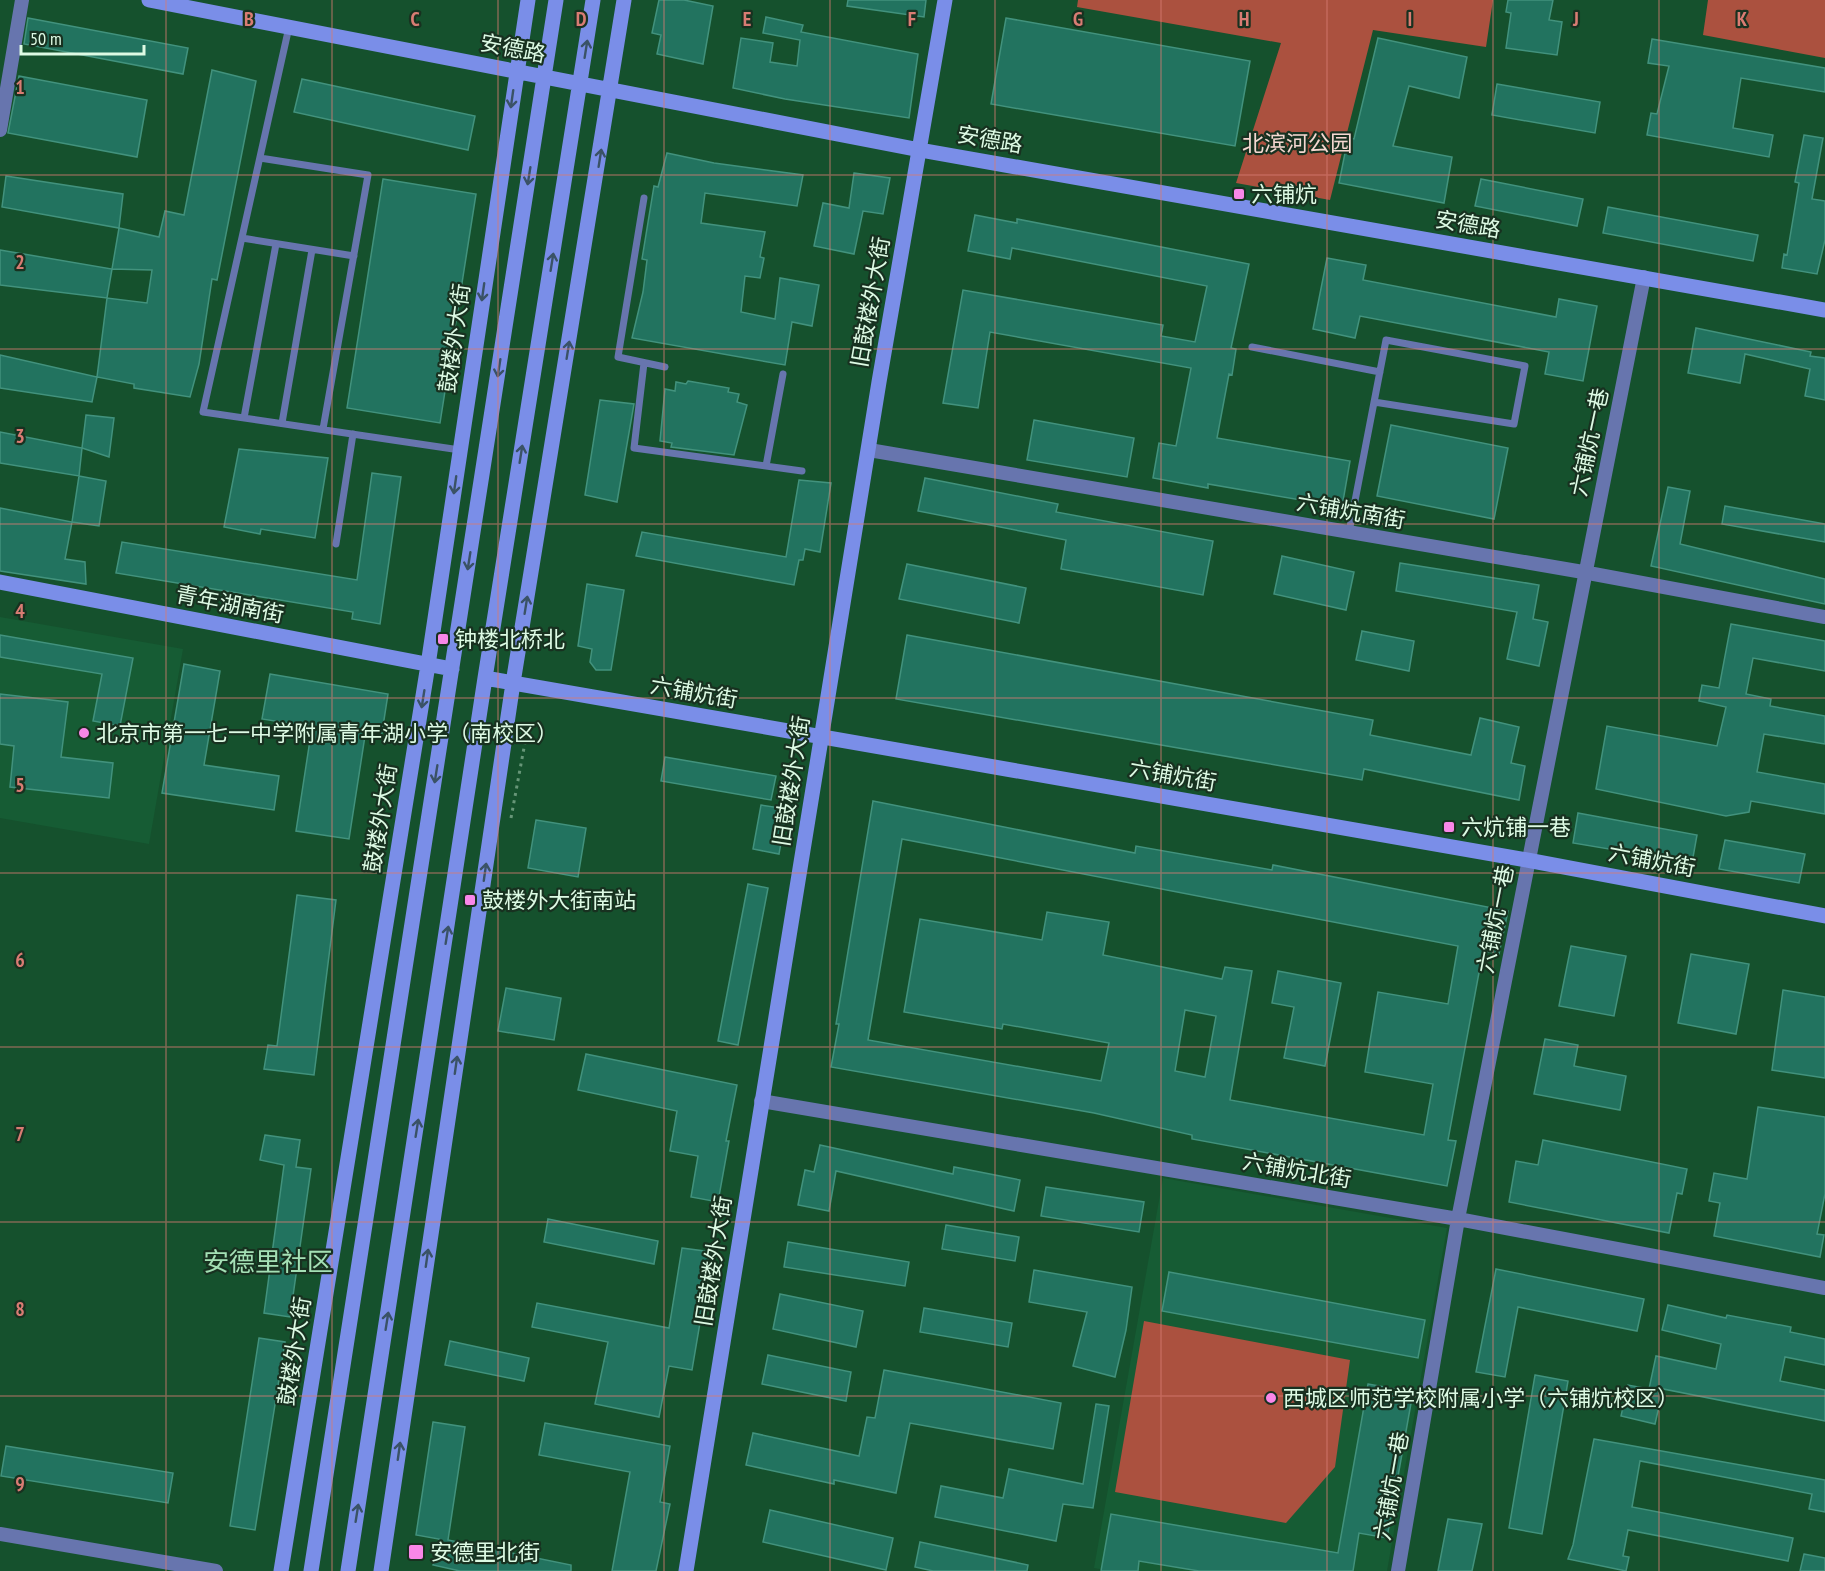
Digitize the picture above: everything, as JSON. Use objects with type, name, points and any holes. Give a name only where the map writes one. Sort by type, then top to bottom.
[{"type":"street","points":[[0,130],[22,0]]},
{"type":"street","name":"安德路","points":[[149,0],[920,150],[1825,310]]},
{"type":"street","name":"鼓楼外大街","points":[[281,1571],[428,665],[528,0]]},
{"type":"street","points":[[311,1571],[556,0]]},
{"type":"street","points":[[348,1571],[485,678],[594,0]]},
{"type":"street","points":[[381,1571],[513,683],[624,0]]},
{"type":"street","name":"旧鼓楼外大街","points":[[686,1571],[892,298],[945,0]]},
{"type":"street","name":"六铺炕一巷","points":[[1398,1571],[1458,1219],[1583,572],[1644,277]]},
{"type":"street","name":"六铺炕南街","points":[[869,450],[1583,572],[1825,617]]},
{"type":"street","name":"青年湖南街","points":[[0,582],[452,669]]},
{"type":"street","name":"六铺炕街","points":[[485,678],[1527,860],[1825,916]]},
{"type":"street","name":"六铺炕北街","points":[[761,1101],[1458,1219],[1825,1288]]},
{"type":"street","points":[[0,1534],[216,1571]]},
{"type":"lane","points":[[289,27],[204,412],[460,450]]},
{"type":"lane","points":[[260,158],[368,174],[323,429]]},
{"type":"lane","points":[[644,198],[618,357],[664,367]]},
{"type":"lane","points":[[242,238],[354,256]]},
{"type":"lane","points":[[244,418],[276,244]]},
{"type":"lane","points":[[282,423],[312,250]]},
{"type":"lane","points":[[1348,532],[1386,340],[1525,366],[1514,424],[1374,402]]},
{"type":"lane","points":[[1252,347],[1380,372]]},
{"type":"lane","points":[[644,363],[634,448],[802,471]]},
{"type":"lane","points":[[766,466],[783,374]]},
{"type":"lane","points":[[336,544],[353,434]]},
{"type":"path","points":[[511,818],[525,737]]},
{"type":"shaded area","name":"北京市第一七一中学附属青年湖小学（南校区）","points":[[0,617],[183,649],[149,844],[0,818]]},
{"type":"shaded area","name":"西城区师范学校附属小学（六铺炕校区）","points":[[1163,1178],[1447,1228],[1387,1571],[1111,1571],[1094,1568]]},
{"type":"green space","name":"北滨河公园","points":[[1078,0],[1493,0],[1486,47],[1373,30],[1330,200],[1236,183],[1281,43],[1077,7]]},
{"type":"green space","points":[[1708,0],[1825,0],[1825,58],[1703,35]]},
{"type":"green space","points":[[1144,1321],[1350,1360],[1335,1467],[1286,1523],[1115,1492]]},
{"type":"building","points":[[659,0],[684,0],[713,6],[703,64],[657,54],[661,35],[652,33]]},
{"type":"building","points":[[848,0],[926,0],[924,17],[847,6]]},
{"type":"building","points":[[1508,0],[1553,0],[1549,20],[1562,22],[1557,55],[1506,48],[1511,13],[1506,12]]},
{"type":"building","points":[[766,17],[803,25],[801,32],[918,54],[909,118],[785,99],[733,88],[741,38],[773,43],[770,62],[797,66],[800,40],[763,33]]},
{"type":"building","points":[[28,18],[188,48],[183,74],[24,44]]},
{"type":"building","points":[[1006,18],[1250,61],[1235,146],[991,104]]},
{"type":"building","points":[[1378,38],[1467,57],[1459,98],[1409,86],[1393,146],[1452,157],[1444,203],[1339,183],[1348,138],[1354,139]]},
{"type":"building","points":[[1652,39],[1825,68],[1825,92],[1741,78],[1733,128],[1773,135],[1769,157],[1647,135],[1651,113],[1657,114],[1669,66],[1648,63]]},
{"type":"building","points":[[212,70],[256,81],[217,280],[212,279],[199,364],[190,397],[134,388],[134,384],[97,377],[107,298],[147,303],[152,270],[112,269],[119,228],[159,237],[165,211],[184,215]]},
{"type":"building","points":[[19,76],[147,100],[137,157],[8,133]]},
{"type":"building","points":[[302,79],[475,116],[468,150],[294,112]]},
{"type":"building","points":[[1497,84],[1600,102],[1595,133],[1492,115]]},
{"type":"building","points":[[1804,135],[1823,138],[1812,199],[1825,201],[1825,240],[1817,274],[1782,268],[1784,254],[1787,255],[1799,183],[1795,182]]},
{"type":"building","points":[[667,153],[714,163],[803,175],[797,206],[705,193],[701,223],[765,232],[760,257],[764,258],[760,278],[745,276],[741,312],[775,319],[780,278],[819,285],[812,326],[792,322],[785,365],[632,338],[643,292],[647,260],[642,259],[654,186],[658,187]]},
{"type":"building","points":[[854,173],[890,178],[883,214],[863,211],[854,254],[814,246],[823,203],[849,208]]},
{"type":"building","points":[[6,176],[123,194],[119,228],[2,207]]},
{"type":"building","points":[[383,179],[476,194],[440,423],[347,408]]},
{"type":"building","points":[[1481,179],[1583,199],[1577,226],[1475,206]]},
{"type":"building","points":[[1608,207],[1758,235],[1753,261],[1603,233]]},
{"type":"building","points":[[975,215],[1017,223],[1017,219],[1249,264],[1231,348],[1236,349],[1232,375],[1229,374],[1217,438],[1350,461],[1342,507],[1208,484],[1208,488],[1153,478],[1159,443],[1176,446],[1191,368],[990,332],[978,408],[943,403],[963,290],[1163,325],[1161,336],[1195,342],[1207,286],[1012,248],[1010,259],[968,251]]},
{"type":"building","points":[[0,250],[112,269],[107,298],[0,285]]},
{"type":"building","points":[[1327,258],[1366,265],[1363,280],[1556,317],[1559,299],[1597,306],[1583,381],[1545,374],[1549,352],[1360,316],[1355,338],[1313,329]]},
{"type":"building","points":[[1696,328],[1811,352],[1810,356],[1825,358],[1825,400],[1805,396],[1810,369],[1745,354],[1740,383],[1688,373]]},
{"type":"building","points":[[0,355],[97,377],[92,402],[0,388]]},
{"type":"building","points":[[688,381],[729,388],[728,392],[739,394],[737,402],[747,405],[734,455],[671,447],[672,443],[660,441],[665,389],[675,391],[676,382],[686,384]]},
{"type":"building","points":[[600,400],[634,404],[617,502],[585,495]]},
{"type":"building","points":[[86,415],[114,418],[109,457],[82,448]]},
{"type":"building","points":[[1034,420],[1134,438],[1127,477],[1027,460]]},
{"type":"building","points":[[1391,425],[1508,448],[1494,519],[1377,496]]},
{"type":"building","points":[[0,432],[82,448],[79,476],[0,463]]},
{"type":"building","points":[[239,449],[328,458],[315,538],[261,529],[260,534],[224,527]]},
{"type":"building","points":[[372,473],[401,477],[380,624],[352,619],[353,612],[116,573],[122,542],[357,580]]},
{"type":"building","points":[[79,476],[106,481],[99,526],[72,522]]},
{"type":"building","points":[[925,478],[1058,504],[1056,512],[1213,541],[1203,595],[1061,569],[1066,540],[918,511]]},
{"type":"building","points":[[799,480],[831,483],[820,552],[805,549],[803,560],[799,560],[794,585],[636,556],[642,532],[786,557]]},
{"type":"building","points":[[1668,487],[1690,491],[1680,544],[1825,579],[1825,604],[1651,566]]},
{"type":"building","points":[[1725,506],[1825,524],[1825,542],[1722,524]]},
{"type":"building","points":[[0,508],[72,522],[65,559],[85,562],[86,584],[0,571]]},
{"type":"building","points":[[1282,556],[1354,572],[1346,610],[1274,594]]},
{"type":"building","points":[[1400,563],[1539,585],[1533,619],[1548,622],[1539,666],[1507,659],[1517,612],[1396,591]]},
{"type":"building","points":[[907,564],[1026,588],[1019,623],[899,599]]},
{"type":"building","points":[[587,584],[624,590],[611,670],[596,670],[590,662],[592,649],[578,646]]},
{"type":"building","points":[[1731,624],[1825,641],[1825,671],[1753,658],[1746,694],[1771,699],[1770,706],[1825,716],[1825,744],[1764,734],[1757,772],[1825,784],[1825,814],[1751,801],[1749,812],[1726,816],[1596,789],[1607,726],[1717,746],[1726,707],[1699,701],[1702,685],[1719,688]]},
{"type":"building","points":[[1362,631],[1414,641],[1409,671],[1356,660]]},
{"type":"building","points":[[0,635],[133,658],[120,726],[93,721],[102,674],[0,657]]},
{"type":"building","points":[[907,635],[1373,720],[1370,735],[1471,755],[1480,718],[1519,727],[1511,763],[1525,766],[1519,800],[1364,769],[1362,780],[896,699]]},
{"type":"building","points":[[184,664],[220,671],[204,765],[279,776],[274,810],[162,793]]},
{"type":"building","points":[[270,674],[388,694],[381,739],[365,736],[349,839],[296,831],[312,727],[262,719]]},
{"type":"building","points":[[0,694],[68,702],[61,757],[113,763],[109,798],[10,787],[14,746],[0,744]]},
{"type":"building","points":[[665,757],[776,776],[771,800],[661,781]]},
{"type":"building","points":[[873,801],[1135,853],[1136,846],[1272,870],[1273,865],[1508,911],[1499,954],[1483,951],[1448,1140],[1456,1141],[1447,1186],[1192,1139],[1192,1135],[1094,1113],[831,1067],[839,1024],[836,1024]],"holes":[[[902,839],[1458,946],[1448,1004],[1378,992],[1365,1072],[1433,1084],[1424,1135],[1230,1100],[1252,971],[1225,967],[1222,979],[1103,955],[1109,922],[1047,912],[1042,940],[920,919],[904,1012],[1002,1029],[1003,1024],[1109,1043],[1101,1081],[868,1040]],[[1185,1010],[1216,1016],[1205,1077],[1175,1071]]]},
{"type":"building","points":[[761,805],[787,809],[779,854],[753,849]]},
{"type":"building","points":[[1578,813],[1697,835],[1692,863],[1573,843]]},
{"type":"building","points":[[536,820],[586,828],[578,877],[528,868]]},
{"type":"building","points":[[1725,840],[1805,854],[1799,883],[1719,869]]},
{"type":"building","points":[[748,884],[768,888],[738,1045],[718,1041]]},
{"type":"building","points":[[297,895],[336,900],[314,1075],[264,1069],[268,1045],[277,1046]]},
{"type":"building","points":[[1571,946],[1626,956],[1614,1016],[1559,1006]]},
{"type":"building","points":[[1691,954],[1749,964],[1736,1034],[1678,1023]]},
{"type":"building","points":[[1278,971],[1341,983],[1325,1066],[1284,1058],[1294,1007],[1272,1003]]},
{"type":"building","points":[[506,988],[561,998],[554,1040],[498,1031]]},
{"type":"building","points":[[1783,990],[1825,997],[1825,1078],[1772,1070]]},
{"type":"building","points":[[1545,1039],[1578,1045],[1574,1066],[1626,1076],[1620,1110],[1534,1094]]},
{"type":"building","points":[[586,1054],[737,1085],[726,1141],[729,1141],[718,1202],[691,1197],[698,1156],[670,1151],[677,1111],[578,1090]]},
{"type":"building","points":[[1758,1107],[1825,1117],[1825,1194],[1817,1234],[1824,1235],[1820,1257],[1714,1236],[1720,1203],[1709,1201],[1714,1173],[1747,1179]]},
{"type":"building","points":[[265,1135],[300,1140],[296,1167],[311,1169],[290,1317],[264,1313],[284,1165],[260,1160]]},
{"type":"building","points":[[1543,1140],[1687,1169],[1682,1194],[1677,1193],[1669,1233],[1509,1202],[1516,1161],[1538,1165]]},
{"type":"building","points":[[820,1145],[953,1174],[954,1167],[1020,1180],[1014,1211],[836,1171],[829,1211],[798,1205],[805,1170],[814,1172]]},
{"type":"building","points":[[1046,1187],[1144,1202],[1139,1232],[1041,1216]]},
{"type":"building","points":[[548,1219],[658,1241],[654,1264],[544,1242]]},
{"type":"building","points":[[946,1225],[1019,1237],[1015,1261],[942,1249]]},
{"type":"building","points":[[788,1242],[909,1262],[905,1286],[784,1267]]},
{"type":"building","points":[[682,1248],[712,1252],[692,1370],[669,1366],[659,1417],[595,1404],[608,1342],[532,1327],[537,1303],[669,1328]]},
{"type":"building","points":[[1496,1269],[1644,1299],[1637,1331],[1518,1307],[1505,1377],[1476,1372]]},
{"type":"building","points":[[1034,1270],[1132,1287],[1126,1330],[1115,1377],[1073,1366],[1087,1312],[1029,1302]]},
{"type":"building","points":[[1169,1272],[1425,1320],[1418,1358],[1162,1311]]},
{"type":"building","points":[[780,1294],[863,1311],[856,1347],[773,1329]]},
{"type":"building","points":[[1668,1305],[1726,1318],[1727,1315],[1791,1327],[1790,1332],[1825,1339],[1825,1365],[1785,1357],[1780,1381],[1825,1390],[1825,1421],[1663,1389],[1655,1424],[1621,1416],[1628,1385],[1649,1389],[1656,1356],[1716,1369],[1721,1344],[1662,1330]]},
{"type":"building","points":[[924,1308],[1012,1323],[1008,1347],[920,1332]]},
{"type":"building","points":[[259,1338],[285,1342],[255,1530],[230,1526]]},
{"type":"building","points":[[450,1341],[529,1358],[524,1381],[445,1365]]},
{"type":"building","points":[[768,1355],[851,1372],[846,1401],[762,1384]]},
{"type":"building","points":[[884,1370],[1061,1403],[1053,1449],[910,1423],[896,1493],[834,1480],[834,1484],[746,1465],[753,1433],[859,1456],[867,1417],[875,1418]]},
{"type":"building","points":[[1535,1375],[1568,1381],[1542,1534],[1509,1528]]},
{"type":"building","points":[[1368,1384],[1413,1392],[1387,1538],[1359,1533],[1353,1571],[1199,1571],[1139,1561],[1138,1571],[1101,1571],[1111,1514],[1338,1553]]},
{"type":"building","points":[[1096,1404],[1109,1406],[1093,1508],[1063,1504],[1056,1541],[935,1517],[941,1486],[1003,1498],[1009,1469],[1083,1484]]},
{"type":"building","points":[[433,1422],[465,1427],[448,1540],[571,1565],[571,1571],[460,1571],[433,1565],[439,1539],[416,1535]]},
{"type":"building","points":[[545,1423],[670,1446],[660,1502],[670,1504],[656,1571],[612,1571],[630,1472],[539,1455]]},
{"type":"building","points":[[1594,1439],[1825,1480],[1825,1512],[1809,1509],[1812,1494],[1640,1461],[1632,1507],[1793,1538],[1788,1561],[1628,1530],[1623,1556],[1629,1557],[1626,1571],[1568,1559],[1573,1545]]},
{"type":"building","points":[[6,1446],[173,1473],[168,1503],[1,1476]]},
{"type":"building","points":[[770,1510],[893,1538],[886,1570],[763,1542]]},
{"type":"building","points":[[1448,1519],[1482,1524],[1472,1571],[1438,1571]]},
{"type":"building","points":[[920,1542],[1028,1565],[1027,1571],[933,1571],[915,1567]]},
{"type":"building","points":[[1804,1554],[1825,1558],[1825,1571],[1800,1571]]},
{"type":"place","name":"六铺炕","points":[[1239,194]]},
{"type":"place","name":"钟楼北桥北","points":[[443,639]]},
{"type":"place","name":"北京市第一七一中学附属青年湖小学（南校区）","points":[[84,733]]},
{"type":"place","name":"六炕铺一巷","points":[[1449,827]]},
{"type":"place","name":"鼓楼外大街南站","points":[[470,900]]},
{"type":"place","name":"西城区师范学校附属小学（六铺炕校区）","points":[[1271,1398]]},
{"type":"place","name":"安德里北街","points":[[416,1552]]},
{"type":"district","name":"安德里社区","points":[[268,1262]]}]
